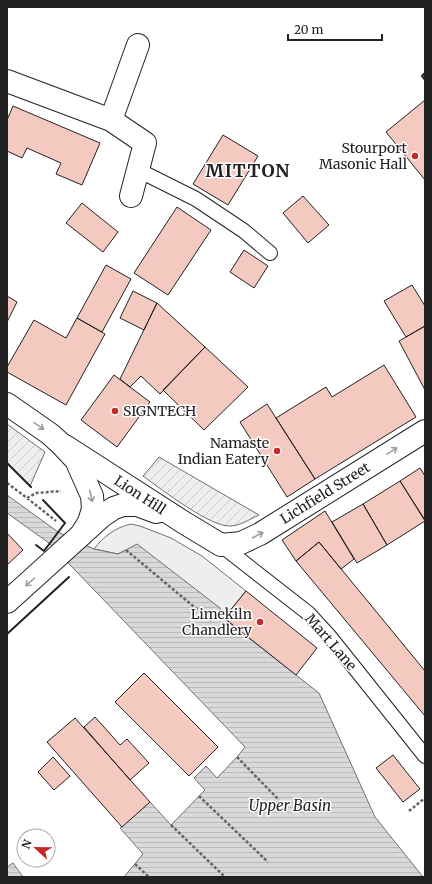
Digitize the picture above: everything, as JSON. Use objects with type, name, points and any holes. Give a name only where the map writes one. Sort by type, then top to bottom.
[{"type":"street","points":[[111,120],[138,45]]},
{"type":"street","points":[[7,81],[111,120],[145,142],[131,196]]},
{"type":"street","name":"Lion Hill","points":[[7,404],[50,434],[76,460],[92,496],[93,509],[89,522],[81,535]]},
{"type":"street","name":"Lichfield Street","points":[[221,545],[241,543],[260,534],[425,431]]},
{"type":"street","name":"Lion Hill","points":[[60,443],[221,545]]},
{"type":"street","points":[[7,602],[102,516],[114,508],[123,505],[137,505],[183,522]]},
{"type":"lane","points":[[138,170],[196,199],[244,231],[270,253]]},
{"type":"lane","name":"Mart Lane","points":[[221,545],[308,613],[425,756]]},
{"type":"path","points":[[7,483],[58,523],[56,526]]},
{"type":"path","points":[[27,498],[36,493]]},
{"type":"path","points":[[126,550],[210,622]]},
{"type":"path","points":[[237,757],[280,800]]},
{"type":"path","points":[[199,796],[268,862]]},
{"type":"path","points":[[409,811],[425,798]]},
{"type":"path","points":[[171,825],[224,877]]},
{"type":"path","points":[[135,864],[149,877]]},
{"type":"shaded area","points":[[7,424],[45,452],[30,486],[7,463]]},
{"type":"shaded area","points":[[159,457],[259,515],[241,524],[230,526],[221,525],[198,514],[143,476]]},
{"type":"shaded area","points":[[131,524],[171,538],[202,556],[246,591],[224,618],[126,550],[118,554],[94,549],[101,540],[110,533],[120,527]]},
{"type":"water","name":"Upper Basin","points":[[7,495],[58,532],[94,549],[118,554],[137,544],[220,608],[221,616],[319,693],[375,817],[423,877],[124,877],[143,854],[120,828],[150,802],[171,825],[205,790],[194,778],[206,766],[217,778],[245,747],[49,543],[7,513]]},
{"type":"water","points":[[13,863],[23,877],[7,877],[7,867]]},
{"type":"building","name":"Stourport Masonic Hall","points":[[425,100],[425,180],[386,132]]},
{"type":"building","points":[[13,106],[100,143],[82,185],[56,174],[61,163],[27,148],[22,158],[7,151],[7,120]]},
{"type":"building","points":[[223,135],[258,156],[228,205],[193,184]]},
{"type":"building","points":[[303,196],[329,225],[308,243],[283,213]]},
{"type":"building","points":[[82,203],[118,232],[103,252],[66,223]]},
{"type":"building","points":[[177,207],[211,230],[168,295],[134,273]]},
{"type":"building","points":[[244,250],[268,266],[254,288],[230,272]]},
{"type":"building","points":[[106,265],[131,279],[102,332],[77,318]]},
{"type":"building","points":[[412,285],[425,306],[425,326],[406,337],[384,301]]},
{"type":"building","points":[[133,291],[157,303],[144,330],[120,318]]},
{"type":"building","points":[[7,296],[17,302],[7,322]]},
{"type":"building","points":[[157,303],[205,347],[160,394],[141,376],[130,387],[120,379]]},
{"type":"building","points":[[77,318],[105,334],[66,405],[7,372],[7,367],[34,320],[66,338]]},
{"type":"building","points":[[425,326],[425,390],[399,341]]},
{"type":"building","points":[[205,347],[248,387],[204,430],[163,390]]},
{"type":"building","points":[[384,365],[416,417],[315,479],[276,418],[326,387],[332,397]]},
{"type":"building","name":"SIGNTECH","points":[[114,375],[150,402],[117,447],[81,420]]},
{"type":"building","name":"Namaste Indian Eatery","points":[[267,404],[315,479],[287,497],[240,422]]},
{"type":"building","points":[[420,468],[425,476],[425,520],[400,481]]},
{"type":"building","points":[[400,481],[425,521],[387,545],[363,504]]},
{"type":"building","points":[[363,504],[387,545],[357,563],[332,522]]},
{"type":"building","points":[[325,511],[354,559],[341,569],[319,542],[296,561],[282,540]]},
{"type":"building","points":[[7,533],[23,550],[7,565]]},
{"type":"building","points":[[319,542],[425,671],[425,716],[296,561]]},
{"type":"building","points":[[246,591],[317,648],[296,675],[224,618]]},
{"type":"building","points":[[144,673],[218,747],[189,776],[115,702]]},
{"type":"building","points":[[95,717],[120,745],[127,739],[149,763],[130,780],[84,727]]},
{"type":"building","points":[[75,718],[150,802],[122,827],[47,742]]},
{"type":"building","points":[[393,755],[420,789],[403,802],[376,768]]},
{"type":"building","points":[[53,757],[70,776],[54,790],[38,772]]},
{"type":"wall","points":[[425,73],[422,76],[425,80]]},
{"type":"wall","points":[[7,463],[31,487]]},
{"type":"wall","points":[[36,545],[44,551],[65,523],[43,500]]},
{"type":"wall","points":[[7,634],[69,577]]},
{"type":"place","name":"Stourport Masonic Hall","points":[[415,156]]},
{"type":"place","name":"SIGNTECH","points":[[115,411]]},
{"type":"place","name":"Namaste Indian Eatery","points":[[277,451]]},
{"type":"place","name":"Limekiln Chandlery","points":[[260,622]]},
{"type":"district","name":"MITTON","points":[[248,170]]}]
